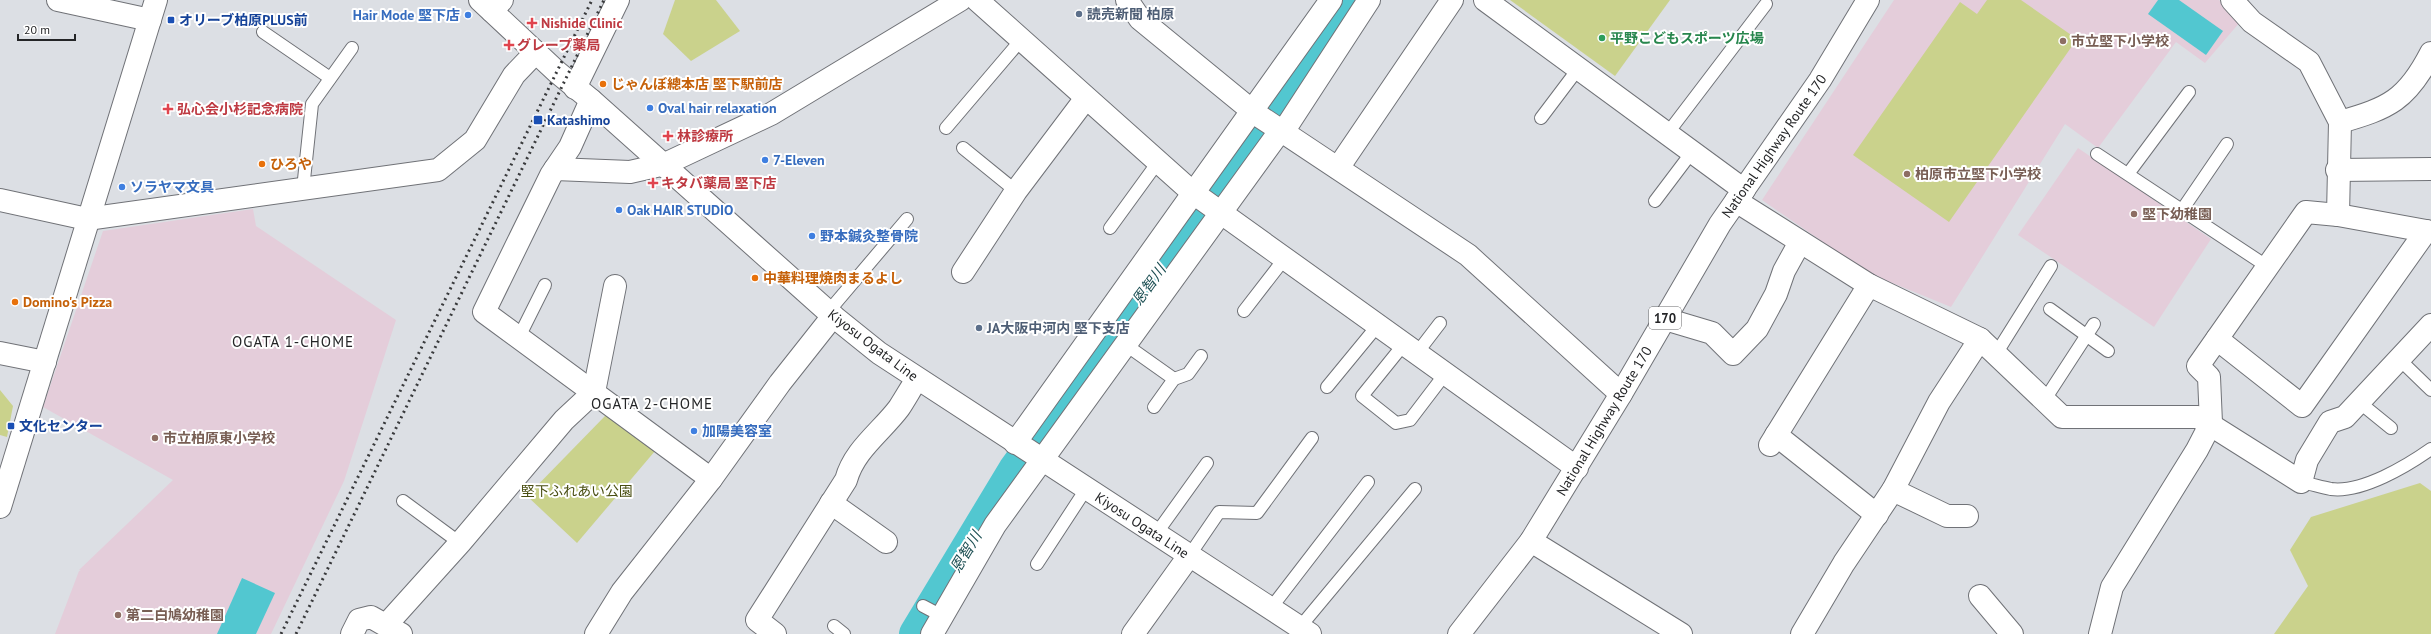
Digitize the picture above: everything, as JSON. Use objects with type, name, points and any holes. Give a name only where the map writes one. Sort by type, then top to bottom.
[{"type":"main road","points":[[58,0],[150,20]]},
{"type":"main road","points":[[0,507],[87,219],[156,0]]},
{"type":"main road","points":[[618,0],[583,94],[570,147],[556,169],[484,312],[711,479]]},
{"type":"main road","points":[[556,169],[630,172],[665,164],[771,114],[963,0],[1021,40],[1195,194],[1577,468]]},
{"type":"main road","points":[[1127,0],[1140,19],[1254,112],[1280,131],[1468,255],[1621,394]]},
{"type":"main road","points":[[1016,444],[1254,112],[1331,0]]},
{"type":"main road","points":[[937,625],[995,525],[1040,459],[1126,345],[1220,212],[1280,131],[1369,0]]},
{"type":"main road","points":[[1338,168],[1452,0]]},
{"type":"main road","points":[[1485,0],[1692,152],[1740,196],[1800,242],[1869,286],[1980,339],[2062,417],[2183,415],[2198,417],[2211,423],[2301,482],[2307,460],[2330,422],[2345,417],[2431,325]]},
{"type":"main road","name":"National Highway Route 170","points":[[1459,634],[1531,541],[1577,468],[1720,224],[1820,80],[1868,0]]},
{"type":"main road","points":[[2232,0],[2252,22],[2309,62],[2340,122],[2338,215]]},
{"type":"main road","name":"Kiyosu Ogata Line","points":[[491,4],[536,52],[665,164],[831,314],[879,354],[1305,630]]},
{"type":"main road","points":[[0,200],[87,219],[438,170],[475,140],[514,75],[536,52]]},
{"type":"main road","points":[[2340,122],[2378,111],[2404,94],[2420,74],[2431,53]]},
{"type":"main road","points":[[963,272],[1016,191],[1086,98]]},
{"type":"main road","points":[[2338,170],[2431,169]]},
{"type":"main road","points":[[2100,634],[2112,587],[2198,450],[2211,423],[2209,377],[2198,366],[2306,212],[2338,215],[2429,231],[2302,406],[2217,339]]},
{"type":"main road","points":[[1665,319],[1712,333],[1733,354],[1757,329],[1776,294],[1784,271],[1800,242]]},
{"type":"main road","points":[[352,634],[359,620],[371,617],[394,629],[460,543],[564,420],[594,392],[615,286]]},
{"type":"main road","points":[[1869,286],[1773,440],[1877,515]]},
{"type":"main road","points":[[596,634],[622,592],[711,479],[831,314]]},
{"type":"main road","points":[[1802,634],[1893,490],[1939,402],[1980,339]]},
{"type":"main road","points":[[0,353],[45,362]]},
{"type":"main road","points":[[776,634],[757,620],[846,480],[849,469],[871,437],[899,408],[917,379]]},
{"type":"main road","points":[[1893,490],[1947,516],[1967,516]]},
{"type":"main road","points":[[831,503],[886,542]]},
{"type":"main road","points":[[1531,541],[1681,634]]},
{"type":"main road","points":[[1133,634],[1189,556]]},
{"type":"main road","points":[[1980,596],[2012,634]]},
{"type":"lane","points":[[1667,134],[1766,4]]},
{"type":"lane","points":[[263,32],[330,78]]},
{"type":"lane","points":[[946,128],[1021,40]]},
{"type":"lane","points":[[303,189],[312,104],[352,48]]},
{"type":"lane","points":[[1541,118],[1578,69]]},
{"type":"lane","points":[[2128,174],[2189,92]]},
{"type":"lane","points":[[2182,210],[2227,144]]},
{"type":"lane","points":[[963,148],[1016,191]]},
{"type":"lane","points":[[1655,200],[1692,152]]},
{"type":"lane","points":[[2097,154],[2268,267]]},
{"type":"lane","points":[[1110,228],[1158,162]]},
{"type":"lane","points":[[831,314],[907,219]]},
{"type":"lane","points":[[1244,311],[1285,258]]},
{"type":"lane","points":[[1996,354],[2052,266]]},
{"type":"lane","points":[[519,337],[545,285]]},
{"type":"lane","points":[[2050,309],[2108,351]]},
{"type":"lane","points":[[1440,323],[1410,348],[1362,396],[1396,423],[1410,420],[1446,374]]},
{"type":"lane","points":[[2044,400],[2094,324]]},
{"type":"lane","points":[[1327,387],[1378,326]]},
{"type":"lane","points":[[1126,345],[1174,379]]},
{"type":"lane","points":[[1154,407],[1174,379],[1188,374],[1201,356]]},
{"type":"lane","points":[[2399,359],[2431,390]]},
{"type":"lane","points":[[2359,402],[2391,428]]},
{"type":"lane","points":[[1189,556],[1219,512],[1257,513],[1312,438]]},
{"type":"lane","points":[[2301,482],[2333,489],[2354,487],[2409,464],[2431,449]]},
{"type":"lane","points":[[1156,534],[1207,463]]},
{"type":"lane","points":[[1271,608],[1368,482]]},
{"type":"lane","points":[[1037,564],[1086,489]]},
{"type":"lane","points":[[1305,630],[1415,489]]},
{"type":"lane","points":[[403,501],[460,543]]},
{"type":"lane","points":[[923,606],[937,625]]},
{"type":"lane","points":[[834,626],[844,634]]},
{"type":"shaded area","name":"柏原市立堅下小学校","points":[[1894,0],[2219,0],[2240,22],[2205,63],[2176,42],[2098,148],[2065,124],[1951,307],[1868,273],[1762,200]]},
{"type":"shaded area","points":[[2078,148],[2211,239],[2154,327],[2018,235]]},
{"type":"shaded area","points":[[253,209],[256,226],[396,320],[344,481],[271,634],[55,634],[79,571],[81,571],[79,570],[173,480],[43,407],[103,231]]},
{"type":"green space","points":[[675,0],[716,0],[740,31],[691,61],[663,34]]},
{"type":"green space","name":"平野こどもスポーツ広場","points":[[1510,0],[1670,0],[1615,76]]},
{"type":"green space","points":[[1987,0],[2021,0],[2077,39],[1949,222],[1853,155],[1960,2],[1977,14]]},
{"type":"green space","points":[[0,390],[13,406],[7,437],[0,435]]},
{"type":"green space","name":"堅下ふれあい公園","points":[[606,415],[655,451],[577,543],[527,496]]},
{"type":"green space","points":[[2420,483],[2431,491],[2431,634],[2274,634],[2308,586],[2290,550],[2311,517]]},
{"type":"water","points":[[2158,0],[2179,0],[2223,31],[2206,55],[2148,14]]},
{"type":"water","points":[[242,578],[275,593],[256,634],[217,634]]},
{"type":"waterway","name":"恩智川","points":[[916,634],[1015,470],[1276,108],[1350,0]]},
{"type":"railway","points":[[281,634],[592,0]]},
{"type":"railway","points":[[296,634],[604,0]]},
{"type":"place","name":"読売新聞 柏原","points":[[1079,14]]},
{"type":"place","name":"Hair Mode 堅下店","points":[[468,15]]},
{"type":"place","name":"オリーブ柏原PLUS前","points":[[171,20]]},
{"type":"place","name":"Nishide Clinic","points":[[532,23]]},
{"type":"place","name":"平野こどもスポーツ広場","points":[[1602,38]]},
{"type":"place","name":"市立堅下小学校","points":[[2063,41]]},
{"type":"place","name":"グレープ薬局","points":[[509,45]]},
{"type":"place","name":"じゃんぼ總本店 堅下駅前店","points":[[603,84]]},
{"type":"place","name":"Oval hair relaxation","points":[[650,108]]},
{"type":"place","name":"弘心会小杉記念病院","points":[[168,109]]},
{"type":"place","name":"Katashimo","points":[[538,120]]},
{"type":"place","name":"林診療所","points":[[668,136]]},
{"type":"place","name":"7-Eleven","points":[[765,160]]},
{"type":"place","name":"ひろや","points":[[262,164]]},
{"type":"place","name":"柏原市立堅下小学校","points":[[1907,174]]},
{"type":"place","name":"キタバ薬局 堅下店","points":[[653,183]]},
{"type":"place","name":"ソラヤマ文具","points":[[122,187]]},
{"type":"place","name":"Oak HAIR STUDIO","points":[[619,210]]},
{"type":"place","name":"堅下幼稚園","points":[[2134,214]]},
{"type":"place","name":"野本鍼灸整骨院","points":[[812,236]]},
{"type":"place","name":"中華料理焼肉まるよし","points":[[755,278]]},
{"type":"place","name":"Domino's Pizza","points":[[15,302]]},
{"type":"place","name":"JA大阪中河内 堅下支店","points":[[979,328]]},
{"type":"place","name":"文化センター","points":[[11,426]]},
{"type":"place","name":"加陽美容室","points":[[694,431]]},
{"type":"place","name":"市立柏原東小学校","points":[[155,438]]},
{"type":"place","name":"第二白鳩幼稚園","points":[[118,615]]},
{"type":"district","name":"OGATA 1-CHOME","points":[[293,342]]},
{"type":"district","name":"OGATA 2-CHOME","points":[[652,404]]}]
